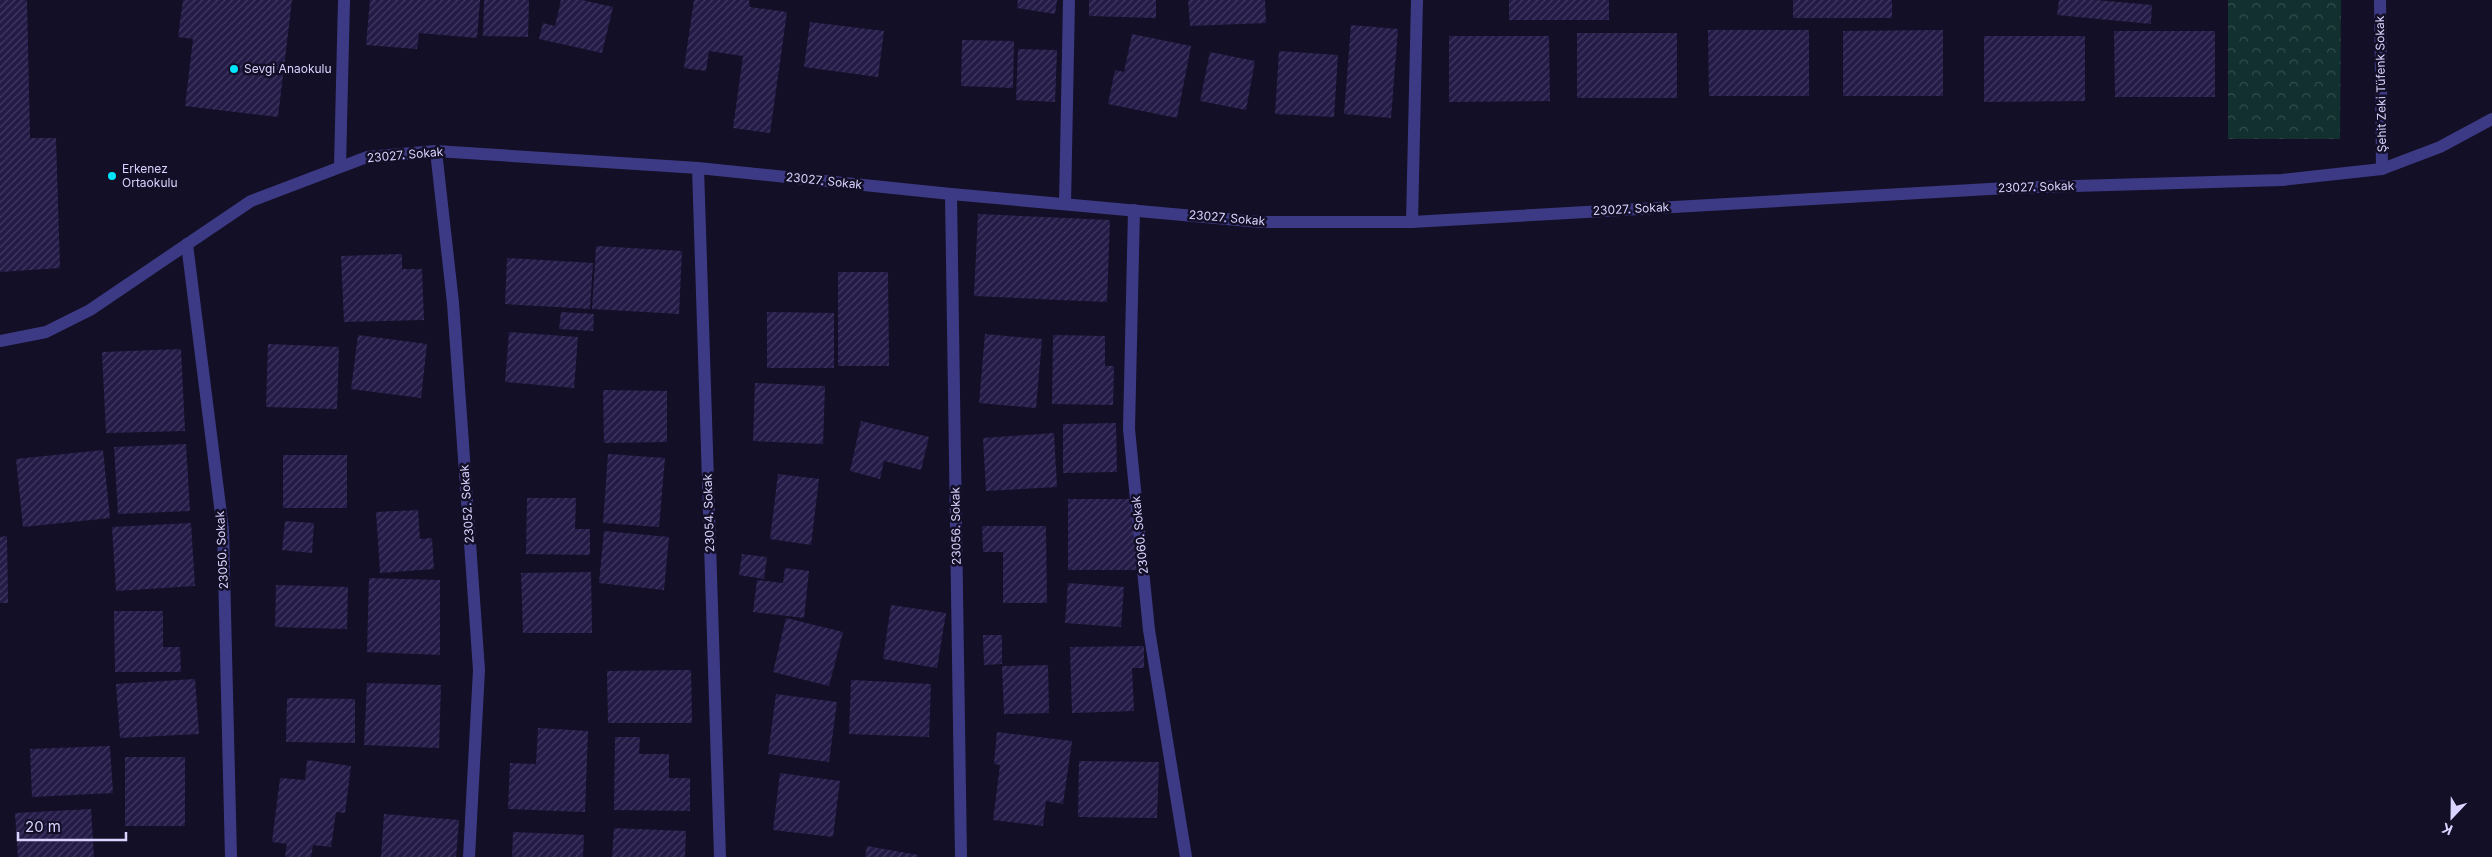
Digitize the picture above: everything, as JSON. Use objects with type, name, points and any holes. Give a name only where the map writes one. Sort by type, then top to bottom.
[{"type":"street","points":[[340,166],[344,0]]},
{"type":"street","points":[[1065,204],[1069,0]]},
{"type":"street","points":[[1412,222],[1417,0]]},
{"type":"street","name":"Şehit Zeki Tüfenk Sokak","points":[[2380,0],[2382,169]]},
{"type":"street","name":"23027. Sokak","points":[[0,341],[46,332],[90,310],[251,201],[367,157],[436,151],[698,168],[951,194],[1260,222],[1412,222],[2007,188],[2282,180],[2382,169],[2440,147],[2492,119]]},
{"type":"street","name":"23052. Sokak","points":[[436,151],[453,303],[479,670],[469,857]]},
{"type":"street","name":"23054. Sokak","points":[[698,168],[720,857]]},
{"type":"street","name":"23056. Sokak","points":[[951,194],[961,857]]},
{"type":"street","name":"23060. Sokak","points":[[1134,210],[1129,429],[1149,630],[1186,857]]},
{"type":"street","name":"23050. Sokak","points":[[187,244],[223,530],[231,857]]},
{"type":"green space","points":[[2228,0],[2341,0],[2340,139],[2228,139]]},
{"type":"building","points":[[0,0],[27,0],[30,138],[56,138],[60,268],[0,272]]},
{"type":"building","points":[[183,0],[292,0],[278,117],[185,106],[193,39],[178,37]]},
{"type":"building","points":[[370,0],[480,0],[477,38],[419,33],[417,49],[366,45]]},
{"type":"building","points":[[484,0],[529,0],[528,37],[483,36]]},
{"type":"building","points":[[561,0],[582,0],[613,7],[602,53],[539,39],[543,23],[555,26]]},
{"type":"building","points":[[694,0],[749,0],[750,7],[787,12],[770,133],[733,128],[743,56],[709,51],[706,71],[684,68]]},
{"type":"building","points":[[1018,0],[1057,0],[1055,14],[1017,8]]},
{"type":"building","points":[[1089,0],[1156,0],[1156,18],[1089,16]]},
{"type":"building","points":[[1188,0],[1265,0],[1266,23],[1190,26]]},
{"type":"building","points":[[1509,0],[1609,0],[1609,20],[1509,20]]},
{"type":"building","points":[[1793,0],[1892,0],[1892,18],[1793,18]]},
{"type":"building","points":[[2059,0],[2096,0],[2152,5],[2151,24],[2057,15]]},
{"type":"building","points":[[810,22],[884,31],[878,77],[804,67]]},
{"type":"building","points":[[1351,25],[1398,29],[1391,118],[1344,114]]},
{"type":"building","points":[[1708,30],[1809,30],[1809,96],[1709,96]]},
{"type":"building","points":[[1943,30],[1943,96],[1843,96],[1843,31]]},
{"type":"building","points":[[2114,31],[2215,31],[2215,97],[2115,97]]},
{"type":"building","points":[[1577,33],[1677,33],[1677,98],[1577,98]]},
{"type":"building","points":[[1132,34],[1191,46],[1177,118],[1108,104],[1115,70],[1124,72]]},
{"type":"building","points":[[1449,36],[1549,36],[1550,101],[1449,102]]},
{"type":"building","points":[[1984,36],[2085,36],[2085,101],[1984,102]]},
{"type":"building","points":[[962,40],[1014,41],[1013,88],[961,86]]},
{"type":"building","points":[[1018,49],[1057,50],[1055,102],[1016,100]]},
{"type":"building","points":[[1279,51],[1338,55],[1334,117],[1275,114]]},
{"type":"building","points":[[1210,52],[1255,61],[1246,110],[1200,101]]},
{"type":"building","points":[[978,214],[1110,220],[1107,302],[974,296]]},
{"type":"building","points":[[596,246],[682,251],[679,314],[592,309]]},
{"type":"building","points":[[402,254],[402,269],[422,269],[424,320],[344,322],[341,256]]},
{"type":"building","points":[[507,258],[593,263],[590,309],[505,304]]},
{"type":"building","points":[[838,272],[888,272],[889,366],[838,366]]},
{"type":"building","points":[[561,312],[594,314],[593,331],[559,329]]},
{"type":"building","points":[[767,312],[834,313],[834,368],[767,368]]},
{"type":"building","points":[[509,332],[578,337],[574,388],[505,382]]},
{"type":"building","points":[[985,334],[1042,339],[1036,408],[979,403]]},
{"type":"building","points":[[358,335],[427,344],[421,398],[351,389]]},
{"type":"building","points":[[1053,335],[1105,336],[1105,366],[1114,366],[1113,405],[1052,404]]},
{"type":"building","points":[[268,344],[339,347],[337,409],[266,407]]},
{"type":"building","points":[[181,349],[185,431],[106,433],[102,352]]},
{"type":"building","points":[[755,383],[825,386],[823,444],[753,441]]},
{"type":"building","points":[[603,390],[667,391],[667,442],[604,443]]},
{"type":"building","points":[[861,421],[929,437],[921,470],[884,461],[880,479],[850,471]]},
{"type":"building","points":[[1116,423],[1117,472],[1063,473],[1063,424]]},
{"type":"building","points":[[1054,433],[1057,487],[986,491],[983,438]]},
{"type":"building","points":[[186,444],[190,511],[118,514],[114,447]]},
{"type":"building","points":[[103,450],[110,518],[23,527],[16,459]]},
{"type":"building","points":[[608,454],[665,458],[659,527],[603,523]]},
{"type":"building","points":[[283,455],[347,455],[347,508],[283,508]]},
{"type":"building","points":[[778,474],[819,479],[811,545],[770,539]]},
{"type":"building","points":[[527,498],[576,498],[575,529],[590,529],[590,555],[526,554]]},
{"type":"building","points":[[1068,499],[1135,499],[1136,570],[1068,570]]},
{"type":"building","points":[[418,510],[420,539],[432,538],[434,569],[380,573],[376,512]]},
{"type":"building","points":[[285,521],[314,523],[312,553],[282,550]]},
{"type":"building","points":[[191,523],[195,586],[116,591],[112,527]]},
{"type":"building","points":[[982,526],[1046,526],[1047,603],[1003,603],[1003,552],[983,552]]},
{"type":"building","points":[[604,531],[669,537],[664,590],[599,583]]},
{"type":"building","points":[[7,536],[8,603],[0,603],[0,537]]},
{"type":"building","points":[[742,554],[767,557],[764,579],[739,575]]},
{"type":"building","points":[[785,568],[809,571],[804,618],[753,612],[757,580],[783,583]]},
{"type":"building","points":[[591,572],[592,633],[523,633],[521,573]]},
{"type":"building","points":[[369,578],[440,580],[440,655],[367,652]]},
{"type":"building","points":[[1068,583],[1124,587],[1121,627],[1065,623]]},
{"type":"building","points":[[276,585],[348,587],[347,629],[275,627]]},
{"type":"building","points":[[891,605],[946,613],[937,668],[883,659]]},
{"type":"building","points":[[114,611],[163,611],[163,647],[180,647],[181,672],[115,672]]},
{"type":"building","points":[[786,618],[843,632],[829,686],[773,672]]},
{"type":"building","points":[[983,635],[1002,635],[1002,664],[984,665]]},
{"type":"building","points":[[1144,646],[1144,668],[1132,668],[1134,711],[1072,713],[1070,647]]},
{"type":"building","points":[[1048,665],[1049,713],[1004,714],[1002,666]]},
{"type":"building","points":[[691,670],[692,723],[608,723],[607,671]]},
{"type":"building","points":[[195,679],[199,734],[120,738],[116,684]]},
{"type":"building","points":[[851,680],[931,684],[929,737],[849,734]]},
{"type":"building","points":[[367,683],[441,685],[439,748],[364,745]]},
{"type":"building","points":[[776,694],[837,702],[829,762],[768,754]]},
{"type":"building","points":[[287,698],[355,699],[355,743],[286,742]]},
{"type":"building","points":[[538,728],[588,731],[585,812],[508,809],[510,763],[536,764]]},
{"type":"building","points":[[997,732],[1072,741],[1063,804],[1046,801],[1043,826],[993,820],[1000,765],[994,764]]},
{"type":"building","points":[[615,737],[640,737],[639,754],[669,754],[669,778],[690,778],[690,811],[614,810]]},
{"type":"building","points":[[110,746],[113,793],[32,797],[30,749]]},
{"type":"building","points":[[125,757],[185,757],[185,826],[125,826]]},
{"type":"building","points":[[307,760],[351,766],[345,813],[336,812],[331,847],[313,845],[311,857],[285,857],[287,844],[272,842],[280,778],[305,780]]},
{"type":"building","points":[[1079,761],[1159,762],[1157,818],[1078,817]]},
{"type":"building","points":[[780,773],[840,781],[833,837],[773,830]]},
{"type":"building","points":[[91,809],[94,857],[18,857],[15,813]]},
{"type":"building","points":[[384,814],[459,820],[456,857],[381,857]]},
{"type":"building","points":[[614,828],[686,831],[685,857],[612,857]]},
{"type":"building","points":[[513,832],[584,835],[583,857],[512,857]]},
{"type":"building","points":[[867,846],[918,855],[918,857],[865,857]]},
{"type":"place","name":"Sevgi Anaokulu","points":[[234,69]]},
{"type":"place","name":"Erkenez Ortaokulu","points":[[112,176]]}]
